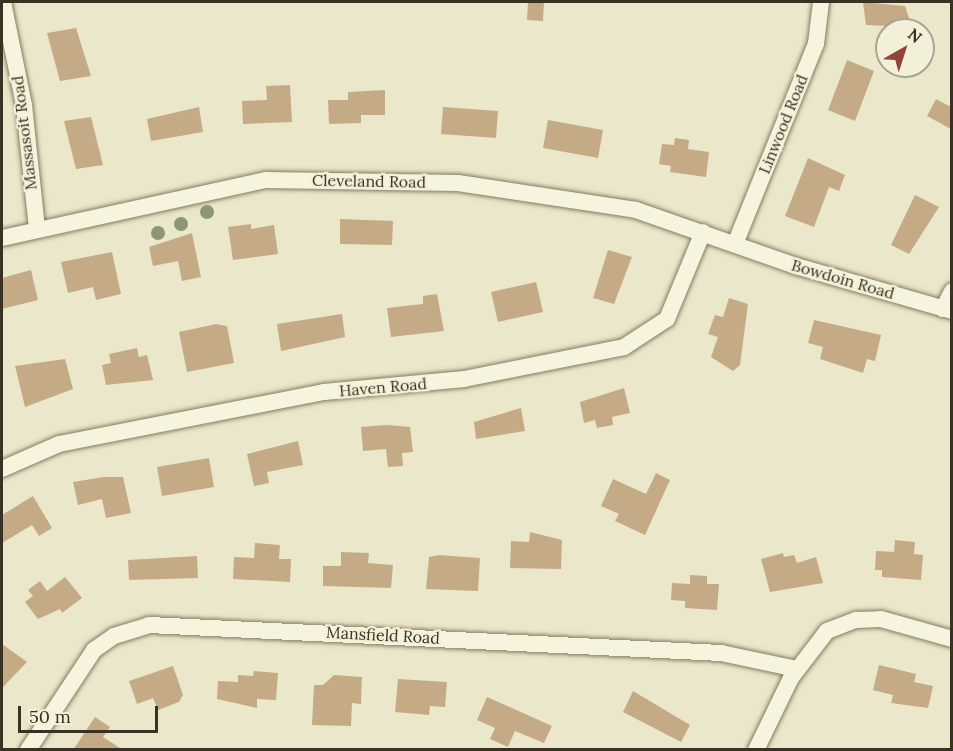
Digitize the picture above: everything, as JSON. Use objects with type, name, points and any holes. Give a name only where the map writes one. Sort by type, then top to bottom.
[{"type":"street","name":"Massasoit Road","points":[[3,2],[24,105],[37,229]]},
{"type":"street","name":"Linwood Road","points":[[735,244],[816,44],[821,2]]},
{"type":"street","name":"Cleveland Road","points":[[2,238],[217,188],[287,179],[443,182],[537,192],[636,210],[735,244]]},
{"type":"street","name":"Haven Road","points":[[2,469],[60,444],[324,392],[464,380],[624,347],[667,319],[703,232]]},
{"type":"street","name":"Bowdoin Road","points":[[735,244],[947,310]]},
{"type":"street","points":[[947,310],[951,291]]},
{"type":"street","points":[[756,750],[797,669],[827,632],[856,620],[881,619],[951,639]]},
{"type":"street","name":"Mansfield Road","points":[[28,750],[94,650],[114,636],[149,625],[721,653],[797,669]]},
{"type":"building","points":[[528,2],[544,2],[543,21],[527,20]]},
{"type":"building","points":[[863,2],[905,6],[909,18],[875,18],[875,25],[866,25]]},
{"type":"building","points":[[76,28],[91,76],[60,81],[47,33]]},
{"type":"building","points":[[847,60],[874,71],[855,121],[828,110]]},
{"type":"building","points":[[290,85],[292,122],[243,124],[242,101],[267,100],[266,86]]},
{"type":"building","points":[[385,90],[385,115],[361,115],[361,123],[329,124],[328,100],[348,100],[348,92]]},
{"type":"building","points":[[936,99],[951,107],[951,129],[927,116]]},
{"type":"building","points":[[199,107],[203,132],[151,141],[147,119]]},
{"type":"building","points":[[443,107],[498,111],[496,138],[441,134]]},
{"type":"building","points":[[91,117],[103,165],[76,169],[64,121]]},
{"type":"building","points":[[548,120],[603,130],[598,158],[543,148]]},
{"type":"building","points":[[675,138],[689,140],[688,149],[709,152],[706,177],[670,172],[671,166],[659,164],[662,144],[674,145]]},
{"type":"building","points":[[808,158],[845,175],[839,191],[829,187],[814,227],[785,216]]},
{"type":"building","points":[[915,195],[939,207],[909,254],[891,245]]},
{"type":"building","points":[[340,219],[393,221],[392,245],[340,244]]},
{"type":"building","points":[[251,224],[251,229],[274,225],[278,254],[233,260],[228,227]]},
{"type":"building","points":[[192,233],[201,277],[182,281],[178,261],[153,266],[149,247]]},
{"type":"building","points":[[608,250],[632,257],[614,304],[593,298]]},
{"type":"building","points":[[112,252],[121,294],[96,300],[93,287],[68,293],[61,262]]},
{"type":"building","points":[[31,270],[38,300],[2,309],[2,278]]},
{"type":"building","points":[[536,282],[543,312],[498,322],[491,292]]},
{"type":"building","points":[[437,294],[444,331],[391,337],[387,308],[423,304],[423,296]]},
{"type":"building","points":[[729,298],[748,304],[740,365],[733,371],[711,357],[718,337],[708,334],[715,315],[723,317]]},
{"type":"building","points":[[342,314],[345,337],[281,351],[277,324]]},
{"type":"building","points":[[814,320],[881,335],[875,361],[867,359],[863,373],[820,359],[823,347],[808,343]]},
{"type":"building","points":[[216,324],[227,326],[234,363],[187,372],[179,332]]},
{"type":"building","points":[[137,348],[139,357],[147,355],[153,380],[106,385],[102,365],[111,363],[109,354]]},
{"type":"building","points":[[65,359],[73,389],[25,407],[15,366]]},
{"type":"building","points":[[624,388],[630,413],[612,417],[613,425],[597,428],[595,420],[584,423],[580,402]]},
{"type":"building","points":[[521,408],[525,431],[476,439],[474,422]]},
{"type":"building","points":[[387,425],[410,427],[413,452],[402,453],[403,466],[388,467],[386,449],[363,451],[361,427]]},
{"type":"building","points":[[298,441],[303,465],[267,472],[269,483],[254,486],[247,454]]},
{"type":"building","points":[[209,458],[214,487],[162,496],[157,467]]},
{"type":"building","points":[[656,473],[670,480],[645,535],[615,521],[619,514],[601,506],[613,479],[646,494]]},
{"type":"building","points":[[104,477],[123,477],[131,513],[106,518],[102,499],[78,505],[73,482]]},
{"type":"building","points":[[33,496],[52,528],[39,536],[32,525],[2,543],[2,515]]},
{"type":"building","points":[[530,532],[562,540],[561,569],[510,568],[511,541],[529,542]]},
{"type":"building","points":[[895,540],[915,542],[914,554],[923,555],[921,580],[882,577],[882,570],[875,570],[876,551],[894,552]]},
{"type":"building","points":[[255,543],[280,545],[279,559],[291,559],[290,582],[233,579],[234,557],[254,558]]},
{"type":"building","points":[[341,552],[369,553],[368,563],[393,565],[391,588],[323,586],[323,566],[341,566]]},
{"type":"building","points":[[783,553],[784,557],[794,555],[797,563],[816,557],[823,583],[770,592],[761,559]]},
{"type":"building","points":[[439,555],[480,558],[478,591],[426,589],[429,557]]},
{"type":"building","points":[[197,556],[198,578],[129,580],[128,560]]},
{"type":"building","points":[[690,575],[707,576],[707,584],[719,584],[717,610],[685,608],[685,601],[671,600],[672,583],[690,584]]},
{"type":"building","points":[[65,577],[82,598],[62,613],[60,609],[38,619],[25,602],[33,596],[28,590],[40,581],[47,591]]},
{"type":"building","points":[[2,644],[27,662],[2,688]]},
{"type":"building","points":[[879,665],[916,674],[914,682],[933,686],[928,708],[891,703],[893,695],[873,690]]},
{"type":"building","points":[[173,666],[183,695],[179,702],[158,710],[153,698],[137,704],[129,681]]},
{"type":"building","points":[[254,671],[278,673],[276,700],[257,699],[257,708],[217,699],[218,681],[238,682],[238,675],[253,676]]},
{"type":"building","points":[[334,675],[362,677],[361,704],[352,703],[351,726],[312,725],[314,685],[323,685]]},
{"type":"building","points":[[398,679],[447,682],[445,707],[430,706],[429,715],[395,712]]},
{"type":"building","points":[[633,691],[690,725],[681,742],[623,712]]},
{"type":"building","points":[[487,697],[552,726],[544,743],[515,731],[508,747],[490,739],[495,728],[477,720]]},
{"type":"building","points":[[95,717],[110,727],[103,737],[123,750],[73,750]]}]
